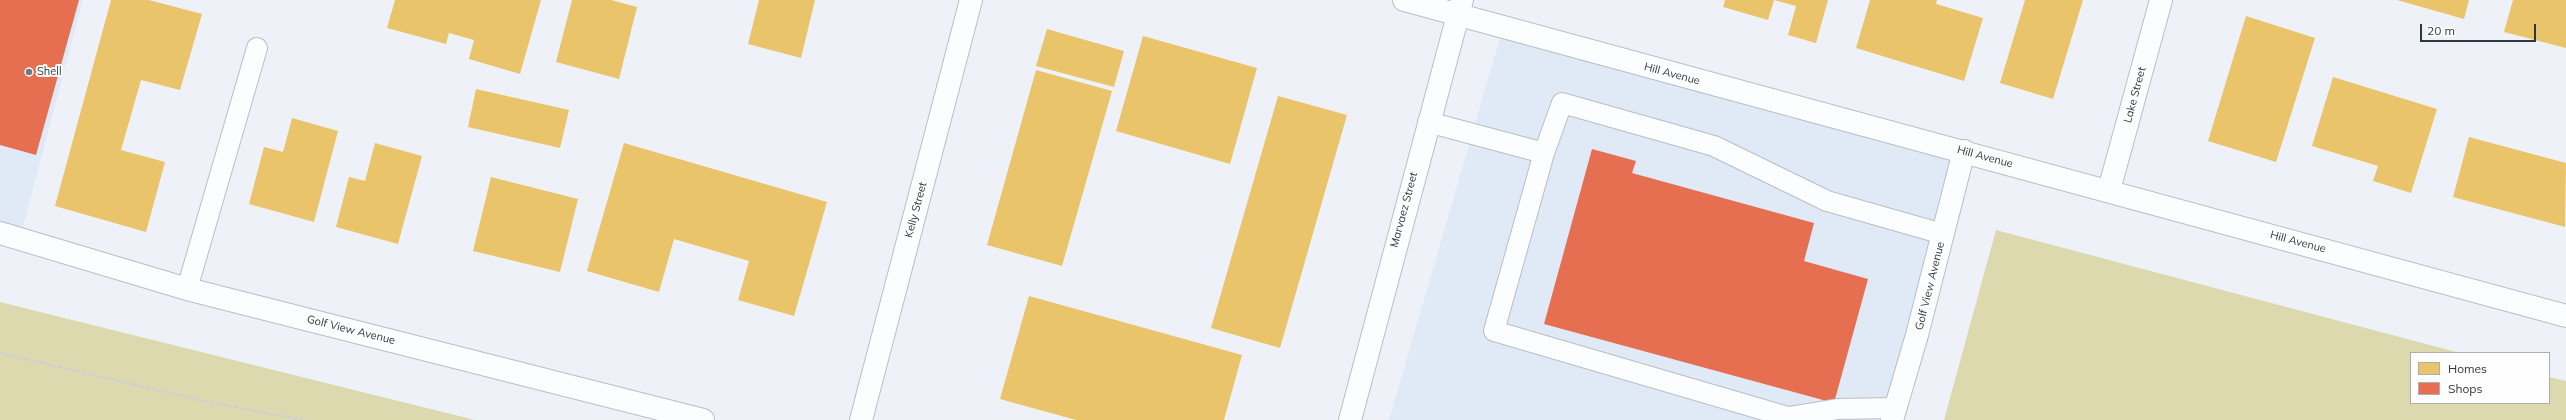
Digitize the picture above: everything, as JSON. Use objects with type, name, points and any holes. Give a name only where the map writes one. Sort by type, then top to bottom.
[{"type":"street","name":"Kelly Street","points":[[861,420],[971,0]]},
{"type":"street","name":"Hill Avenue","points":[[1404,0],[1459,7],[1964,151],[2566,316]]},
{"type":"street","name":"Lake Street","points":[[2109,190],[2161,0]]},
{"type":"street","name":"Marvaez Street","points":[[1350,420],[1459,7]]},
{"type":"street","name":"Golf View Avenue","points":[[1894,414],[1964,151]]},
{"type":"street","name":"Golf View Avenue","points":[[0,232],[187,289],[703,420]]},
{"type":"lane","points":[[187,289],[258,48]]},
{"type":"lane","points":[[1894,414],[1838,409],[1788,417],[1494,331],[1544,153],[1562,103],[1714,146],[1827,201],[1943,234]]},
{"type":"lane","points":[[1428,122],[1544,153]]},
{"type":"path","points":[[0,353],[208,402],[304,420]]},
{"type":"shaded area","name":"Shell","points":[[0,0],[83,0],[20,238],[0,234]]},
{"type":"shaded area","points":[[1502,31],[1970,148],[1883,420],[1389,420]]},
{"type":"shaded area","points":[[1996,230],[2456,352],[2410,352],[2410,404],[2550,404],[2550,377],[2566,381],[2566,420],[1944,420]]},
{"type":"shaded area","points":[[0,302],[475,420],[0,420]]},
{"type":"building: Homes","points":[[111,0],[149,0],[202,14],[180,90],[141,80],[121,150],[165,162],[146,232],[55,206]]},
{"type":"building: Homes","points":[[395,0],[541,0],[520,74],[469,59],[474,40],[449,33],[446,44],[387,28]]},
{"type":"building: Homes","points":[[572,0],[611,0],[637,7],[619,79],[556,62]]},
{"type":"building: Homes","points":[[759,0],[815,0],[801,58],[748,44]]},
{"type":"building: Homes","points":[[1725,0],[1774,0],[1768,20],[1723,7]]},
{"type":"building: Homes","points":[[1774,0],[1828,0],[1816,43],[1788,35],[1796,6]]},
{"type":"building: Homes","points":[[1870,0],[1937,0],[1936,4],[1983,18],[1964,81],[1856,48]]},
{"type":"building: Homes","points":[[2025,0],[2083,0],[2053,99],[2000,83]]},
{"type":"building: Homes","points":[[2397,0],[2469,0],[2464,19]]},
{"type":"building: Homes","points":[[2513,0],[2566,0],[2566,48],[2504,32]]},
{"type":"building: Homes","points":[[2246,16],[2315,38],[2276,162],[2208,141]]},
{"type":"building: Homes","points":[[1047,29],[1124,51],[1114,87],[1036,66]]},
{"type":"building: Homes","points":[[1143,36],[1257,68],[1230,164],[1116,131]]},
{"type":"building: Homes","points":[[1036,70],[1112,91],[1062,266],[987,245]]},
{"type":"building: Homes","points":[[2333,77],[2437,109],[2411,193],[2373,181],[2378,166],[2312,146]]},
{"type":"building: Homes","points":[[476,89],[569,110],[560,148],[468,127]]},
{"type":"building: Homes","points":[[1278,96],[1347,115],[1280,348],[1211,328]]},
{"type":"building: Homes","points":[[292,118],[338,131],[314,222],[249,204],[264,147],[283,152]]},
{"type":"building: Homes","points":[[2469,137],[2566,163],[2565,227],[2453,197]]},
{"type":"building: Homes","points":[[375,143],[422,156],[398,244],[336,227],[349,177],[365,181]]},
{"type":"building: Homes","points":[[624,143],[827,202],[794,316],[738,300],[749,261],[674,239],[659,292],[587,271]]},
{"type":"building: Homes","points":[[491,177],[578,199],[560,272],[473,251]]},
{"type":"building: Homes","points":[[1029,296],[1242,355],[1224,420],[1076,420],[1000,399]]},
{"type":"building: Shops","name":"Shell","points":[[0,0],[79,0],[36,155],[0,145]]},
{"type":"building: Shops","points":[[1592,149],[1636,161],[1632,173],[1814,223],[1804,261],[1868,279],[1834,403],[1544,324]]},
{"type":"place","name":"Shell","points":[[29,72]]}]
